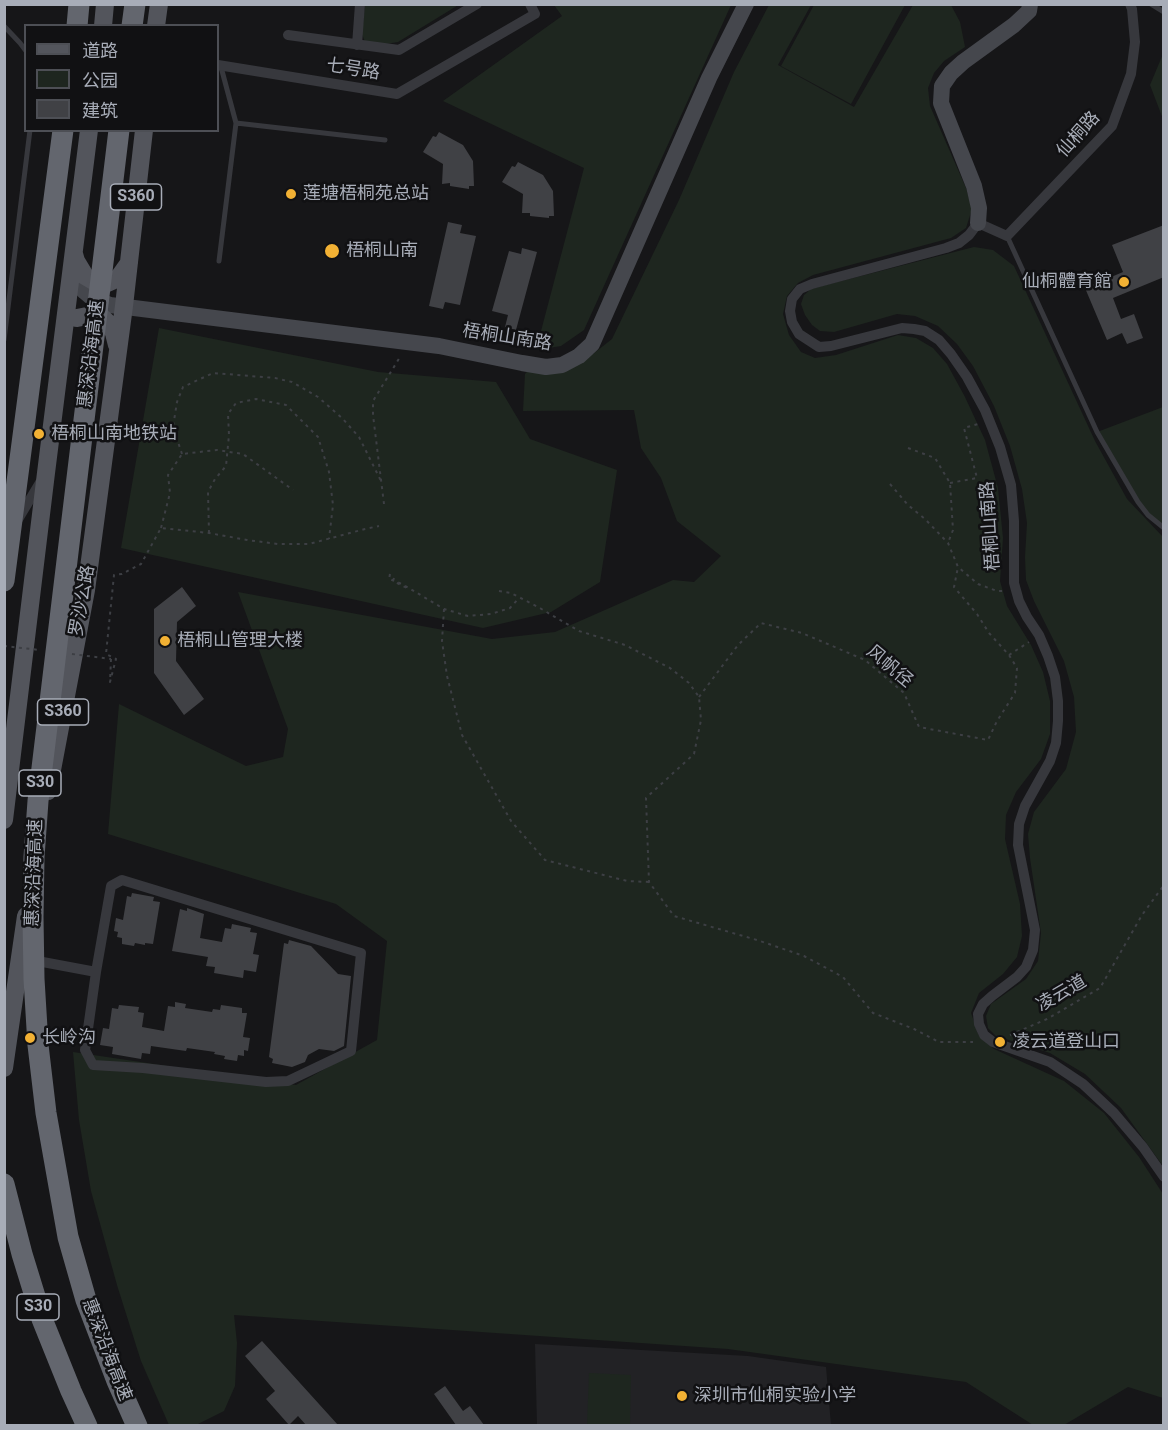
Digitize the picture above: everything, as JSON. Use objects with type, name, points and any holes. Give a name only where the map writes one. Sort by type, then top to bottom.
[{"type":"highway","points":[[77,24],[80,4]]},
{"type":"highway","points":[[132,24],[135,4]]},
{"type":"highway","points":[[4,580],[63,132]]},
{"type":"highway","name":"惠深沿海高速","points":[[119,132],[45,736],[34,857],[33,917],[38,1045],[48,1124],[68,1237],[86,1300],[117,1381],[137,1425]]},
{"type":"highway","name":"S30","points":[[4,1184],[42,1319],[87,1425]]},
{"type":"main road","points":[[103,24],[105,4]]},
{"type":"main road","points":[[156,24],[159,4]]},
{"type":"main road","name":"S360","points":[[4,820],[89,132]]},
{"type":"main road","name":"罗沙公路","points":[[4,1068],[48,790],[86,590],[118,356],[117,305],[129,263],[144,132]]},
{"type":"main road","points":[[73,260],[76,261],[84,276],[97,283],[105,284],[119,277],[129,263]]},
{"type":"main road","points":[[77,318],[95,316],[103,318],[110,325],[117,344],[118,356]]},
{"type":"street","points":[[357,45],[360,4]]},
{"type":"street","points":[[288,35],[399,50],[477,4]]},
{"type":"street","name":"梧桐山南路","points":[[73,260],[79,286],[92,298],[117,305],[439,346],[546,367],[562,365],[579,356],[591,344],[709,78],[746,4]]},
{"type":"street","points":[[1007,236],[978,223],[979,208],[974,186],[941,102],[942,86],[963,62],[1014,25],[1029,11],[1030,4]]},
{"type":"street","name":"仙桐路","points":[[1007,236],[1112,126],[1131,74],[1135,42],[1130,4]]},
{"type":"street","name":"七号路","points":[[219,65],[397,93],[533,9]]},
{"type":"street","name":"梧桐山南路","points":[[978,223],[959,243],[946,248],[800,289],[792,299],[790,311],[792,322],[799,334],[819,347],[902,328],[925,332],[939,340],[968,377],[985,410],[1000,447],[1011,485],[1014,521],[1014,583],[1019,601],[1039,635],[1055,677],[1058,722],[1056,743],[1050,761],[1025,806],[1019,824],[1018,845],[1035,930],[1032,950],[1026,967],[983,1004],[978,1014],[984,1035],[993,1042]]},
{"type":"street","name":"梧桐山南路","points":[[64,336],[77,318],[91,309],[117,305]]},
{"type":"street","points":[[4,543],[46,473]]},
{"type":"street","points":[[122,880],[361,953],[351,1051],[288,1081],[266,1082],[142,1068],[93,1065],[85,1050],[96,972],[111,886],[122,880]]},
{"type":"street","points":[[20,958],[96,972]]},
{"type":"street","points":[[993,1042],[1050,1062],[1083,1084],[1114,1113],[1164,1176]]},
{"type":"lane","points":[[1151,4],[1164,12]]},
{"type":"lane","points":[[4,26],[24,48]]},
{"type":"lane","points":[[219,65],[236,123],[219,261]]},
{"type":"lane","points":[[236,123],[385,140]]},
{"type":"lane","points":[[4,340],[30,132]]},
{"type":"lane","points":[[1007,236],[1097,432],[1138,502],[1164,528]]},
{"type":"path","points":[[384,504],[373,400],[410,342]]},
{"type":"path","points":[[182,454],[173,427],[177,402],[183,387],[213,373],[275,378],[292,382],[318,396],[342,418],[359,438],[381,481]]},
{"type":"path","points":[[209,532],[208,492],[226,466],[229,435],[228,414],[236,403],[256,399],[286,405],[318,437],[329,472],[333,505],[329,539]]},
{"type":"path","points":[[950,483],[977,478],[964,428],[989,420]]},
{"type":"path","points":[[908,448],[936,458],[950,483],[953,530],[948,543]]},
{"type":"path","points":[[111,659],[110,682],[116,659],[106,654],[114,574],[122,574],[141,564],[161,528],[170,494],[168,475],[182,454],[218,450],[243,454],[293,490]]},
{"type":"path","points":[[890,484],[908,505],[948,543],[958,567],[978,584],[997,591],[1016,590]]},
{"type":"path","points":[[161,528],[209,532],[247,540],[309,544],[379,526]]},
{"type":"path","points":[[958,567],[954,587],[1009,655],[1039,635]]},
{"type":"path","points":[[390,574],[389,579],[417,593]]},
{"type":"path","points":[[394,578],[393,581],[444,609],[468,616],[491,614],[510,608],[519,598]]},
{"type":"path","points":[[499,591],[511,594],[579,631],[625,645],[670,668],[688,683],[699,697],[701,720],[694,754],[646,798],[649,882],[674,916],[804,956],[843,977],[873,1013],[939,1041],[993,1042]]},
{"type":"path","points":[[436,603],[438,599]]},
{"type":"path","points":[[444,609],[442,641],[447,676],[462,735],[510,821],[545,860],[627,881],[649,882]]},
{"type":"path","name":"风帆径","points":[[699,697],[738,645],[760,623],[802,633],[866,660],[904,693],[919,727],[988,740],[1015,693],[1017,668],[1009,655]]},
{"type":"path","name":"凌云道","points":[[993,1042],[1047,1019],[1100,988],[1142,915],[1164,885]]},
{"type":"shaded area","name":"深圳市仙桐实验小学","points":[[535,1344],[748,1356],[826,1367],[831,1425],[537,1425]]},
{"type":"green space","points":[[460,4],[398,42],[380,45],[365,42],[362,34],[365,5]]},
{"type":"green space","points":[[554,5],[731,5],[584,330],[561,346],[536,350],[584,168],[443,101],[562,16]]},
{"type":"green space","points":[[769,5],[811,5],[778,65],[854,107],[913,5],[951,5],[960,22],[965,47],[944,61],[934,73],[928,88],[930,106],[966,188],[972,209],[966,228],[951,238],[813,275],[798,283],[787,296],[783,314],[789,335],[801,352],[815,358],[836,355],[898,335],[916,338],[933,348],[947,364],[985,440],[998,488],[1003,538],[1000,581],[1007,606],[1031,645],[1043,672],[1050,701],[1050,734],[1041,759],[1016,792],[1006,815],[1005,839],[1020,904],[1022,936],[1017,957],[1003,974],[979,993],[971,1013],[979,1036],[994,1049],[1064,1081],[1104,1113],[1139,1157],[1163,1194],[1163,1398],[1128,1387],[1064,1425],[1033,1425],[966,1382],[728,1349],[234,1315],[237,1343],[235,1386],[224,1411],[196,1425],[169,1425],[141,1361],[91,1191],[79,1120],[73,1052],[296,1085],[377,1040],[387,941],[336,904],[108,834],[119,704],[246,766],[283,757],[288,729],[238,592],[492,639],[555,632],[673,580],[694,582],[721,556],[677,521],[661,478],[641,448],[634,410],[523,411],[525,374],[537,361],[593,354],[612,339],[679,200],[734,72]]},
{"type":"green space","points":[[814,5],[905,5],[851,104],[781,66]]},
{"type":"green space","points":[[1163,54],[1163,119],[1150,85]]},
{"type":"green space","points":[[974,247],[993,250],[1014,266],[1095,441],[1127,499],[1163,537],[1163,1166],[1121,1108],[1085,1074],[1050,1053],[996,1036],[988,1028],[986,1016],[991,1004],[1026,979],[1038,961],[1041,933],[1028,834],[1034,812],[1066,769],[1076,732],[1074,697],[1064,661],[1026,580],[1027,523],[1022,489],[1010,446],[994,406],[973,366],[957,344],[938,326],[915,316],[897,314],[834,332],[820,331],[812,325],[801,304],[804,295],[811,289]]},
{"type":"green space","points":[[159,328],[378,372],[496,382],[530,439],[617,470],[600,582],[551,612],[483,628],[121,548]]},
{"type":"green space","points":[[1163,407],[1163,528],[1148,515],[1097,432]]},
{"type":"green space","points":[[589,1373],[631,1375],[630,1425],[587,1425]]},
{"type":"building","points":[[439,132],[463,145],[473,161],[474,186],[469,186],[469,189],[450,186],[450,183],[442,184],[443,164],[423,152],[433,136],[436,137]]},
{"type":"building","points":[[518,162],[543,175],[553,191],[554,216],[549,216],[549,218],[522,213],[523,194],[502,182],[512,166],[515,167]]},
{"type":"building","points":[[448,222],[462,225],[460,233],[476,236],[460,305],[445,302],[443,309],[429,306]]},
{"type":"building","name":"仙桐體育館","points":[[1164,225],[1164,277],[1113,298],[1121,319],[1134,314],[1143,338],[1127,344],[1122,333],[1107,340],[1085,288],[1123,272],[1112,245]]},
{"type":"building","points":[[522,248],[537,252],[516,330],[505,327],[508,315],[492,311],[509,251],[521,254]]},
{"type":"building","name":"梧桐山管理大楼","points":[[182,587],[196,606],[177,622],[176,661],[204,699],[184,715],[154,673],[154,609]]},
{"type":"building","points":[[132,893],[154,897],[153,901],[160,902],[153,944],[135,943],[134,946],[122,944],[122,938],[117,937],[118,932],[114,931],[116,918],[123,920],[127,896],[131,897]]},
{"type":"building","points":[[187,908],[204,914],[200,938],[222,942],[225,928],[231,929],[232,924],[251,928],[250,932],[257,933],[253,954],[259,955],[256,972],[244,970],[243,978],[214,973],[215,967],[206,966],[208,957],[172,951],[180,909],[187,911]]},
{"type":"building","points":[[289,940],[311,946],[338,974],[351,976],[344,1046],[334,1051],[319,1049],[308,1055],[305,1062],[292,1067],[272,1063],[273,1059],[269,1057],[284,943],[288,944]]},
{"type":"building","points":[[175,1002],[186,1004],[185,1008],[212,1012],[213,1009],[220,1010],[221,1005],[242,1008],[242,1013],[247,1013],[243,1037],[250,1038],[248,1051],[244,1050],[244,1056],[238,1055],[237,1061],[224,1059],[225,1056],[214,1054],[215,1052],[151,1046],[150,1054],[142,1053],[141,1059],[112,1054],[113,1047],[100,1045],[103,1028],[109,1029],[112,1008],[118,1009],[119,1005],[139,1007],[138,1012],[144,1013],[142,1027],[164,1031],[168,1006],[175,1007]]},
{"type":"building","points":[[262,1341],[338,1425],[306,1425],[298,1416],[289,1425],[266,1399],[275,1391],[245,1356]]},
{"type":"building","points":[[445,1386],[463,1411],[470,1406],[484,1425],[456,1425],[434,1394]]},
{"type":"place","name":"莲塘梧桐苑总站","points":[[291,194]]},
{"type":"place","name":"梧桐山南","points":[[332,251]]},
{"type":"place","name":"仙桐體育館","points":[[1124,282]]},
{"type":"place","name":"梧桐山南地铁站","points":[[39,434]]},
{"type":"place","name":"梧桐山管理大楼","points":[[165,641]]},
{"type":"place","name":"长岭沟","points":[[30,1038]]},
{"type":"place","name":"凌云道登山口","points":[[1000,1042]]},
{"type":"place","name":"深圳市仙桐实验小学","points":[[682,1396]]}]
